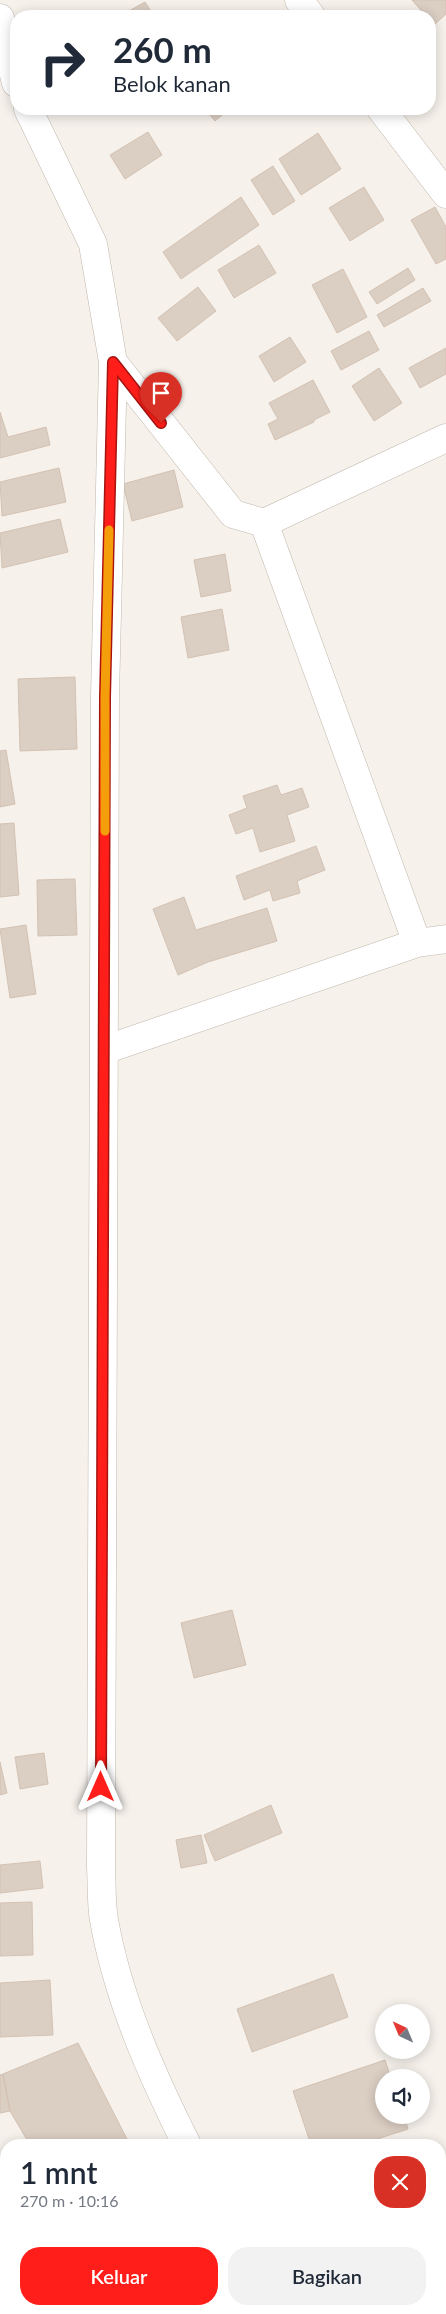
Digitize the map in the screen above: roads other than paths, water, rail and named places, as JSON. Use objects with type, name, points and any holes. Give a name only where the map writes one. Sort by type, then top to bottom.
[{"type":"street","points":[[0,18],[10,59]]},
{"type":"street","points":[[31,115],[93,244],[113,362],[105,697],[101,1867],[104,1918],[114,1966],[156,2083],[183,2139]]},
{"type":"street","points":[[386,115],[446,194]]},
{"type":"street","points":[[113,362],[233,514],[264,523],[446,438]]},
{"type":"street","points":[[264,523],[417,944]]},
{"type":"street","points":[[104,1050],[417,944],[446,939]]}]
